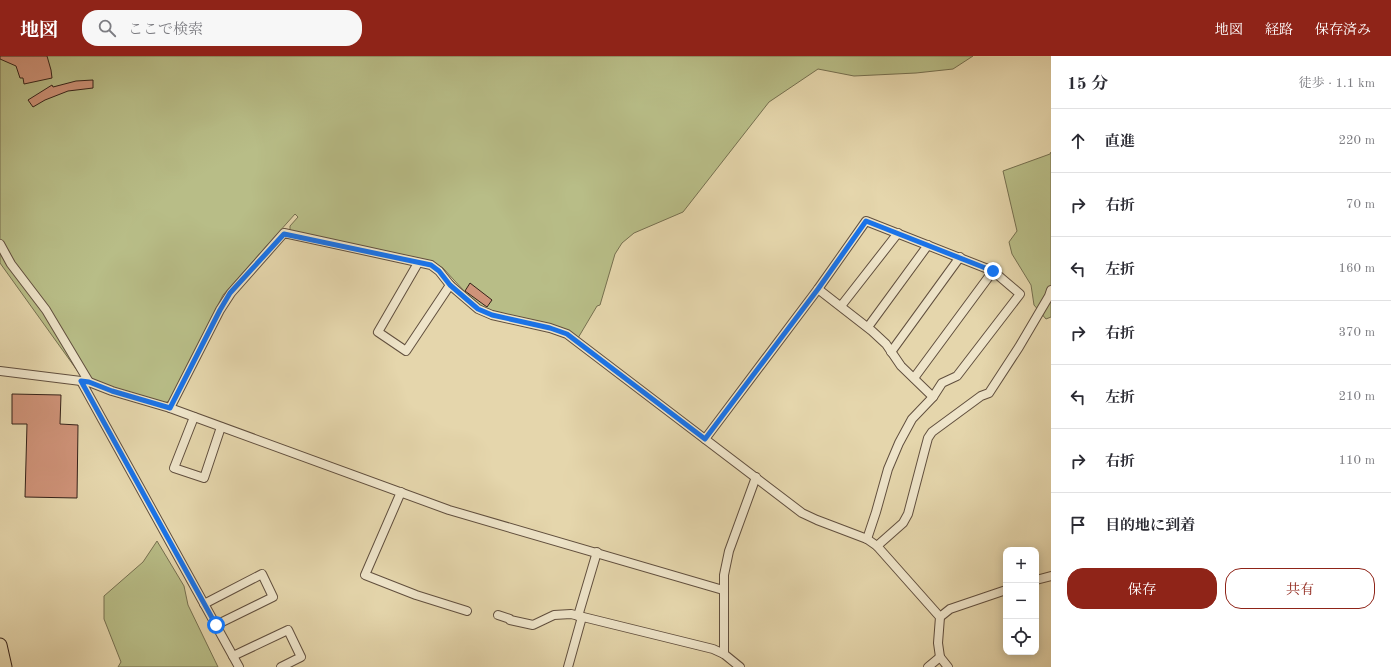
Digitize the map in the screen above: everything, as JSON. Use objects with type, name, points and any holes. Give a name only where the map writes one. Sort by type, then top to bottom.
[{"type":"main road","points":[[0,645],[6,667]]},
{"type":"street","points":[[705,439],[818,289],[866,221],[993,271],[1020,294],[957,376],[942,383],[933,397],[912,419],[888,468],[867,539]]},
{"type":"street","points":[[841,306],[898,233]]},
{"type":"street","points":[[170,408],[230,293],[284,234],[431,265],[439,271],[450,285],[478,309],[492,315],[550,328],[567,334],[802,513],[867,539],[877,546],[940,617],[938,643],[940,657],[948,667]]},
{"type":"street","points":[[0,244],[11,264],[46,310],[239,667]]},
{"type":"street","points":[[868,327],[928,245]]},
{"type":"street","points":[[891,352],[960,257]]},
{"type":"street","points":[[418,263],[378,332],[406,351],[450,285]]},
{"type":"street","points":[[914,378],[993,271]]},
{"type":"street","points":[[818,289],[868,327],[886,344],[901,366],[933,397]]},
{"type":"street","points":[[877,546],[903,523],[908,514],[928,438],[932,432],[981,396],[989,393],[1019,347],[1051,290]]},
{"type":"street","points":[[0,371],[85,381],[112,391],[170,408],[449,510],[723,590]]},
{"type":"street","points":[[194,417],[174,468],[204,478],[222,427]]},
{"type":"street","points":[[724,654],[724,575],[729,550],[756,478]]},
{"type":"street","points":[[401,492],[365,575],[416,595],[467,611]]},
{"type":"street","points":[[568,667],[597,552]]},
{"type":"street","points":[[204,604],[262,574],[273,597],[216,625]]},
{"type":"street","points":[[1039,579],[1051,576]]},
{"type":"street","points":[[940,617],[950,609],[1003,591]]},
{"type":"street","points":[[498,615],[510,620],[533,625],[554,614],[571,614],[713,649],[724,654],[740,667]]},
{"type":"street","points":[[233,656],[288,630],[301,657],[281,667]]},
{"type":"street","points":[[928,667],[940,657]]},
{"type":"green space","points":[[0,56],[973,56],[953,69],[916,73],[854,76],[818,69],[769,102],[683,212],[634,233],[622,243],[615,254],[600,305],[597,306],[578,338],[508,320],[476,304],[443,268],[436,264],[291,232],[290,226],[298,217],[295,214],[223,295],[171,400],[165,403],[96,382],[79,373],[0,263]]},
{"type":"green space","points":[[1051,152],[1051,317],[1046,319],[1034,305],[1031,285],[1012,254],[1009,242],[1017,231],[1003,171],[1050,154]]},
{"type":"green space","points":[[157,541],[184,586],[188,605],[218,667],[118,667],[121,662],[104,619],[104,596],[143,562]]},
{"type":"building","points":[[0,56],[47,56],[52,78],[24,84],[23,78],[20,78],[16,66],[0,59]]},
{"type":"building","points":[[93,80],[93,88],[68,91],[45,100],[33,107],[28,100],[52,85],[53,87],[76,81]]},
{"type":"building","points":[[470,283],[492,300],[487,307],[465,291]]},
{"type":"building","points":[[12,394],[61,395],[60,424],[78,425],[77,498],[25,497],[27,424],[12,424]]},
{"type":"route","points":[[216,625],[81,381],[89,382],[112,391],[170,408],[230,293],[284,234],[431,265],[439,271],[450,285],[478,309],[492,315],[550,328],[567,334],[705,439],[818,289],[866,221],[993,271]]}]
